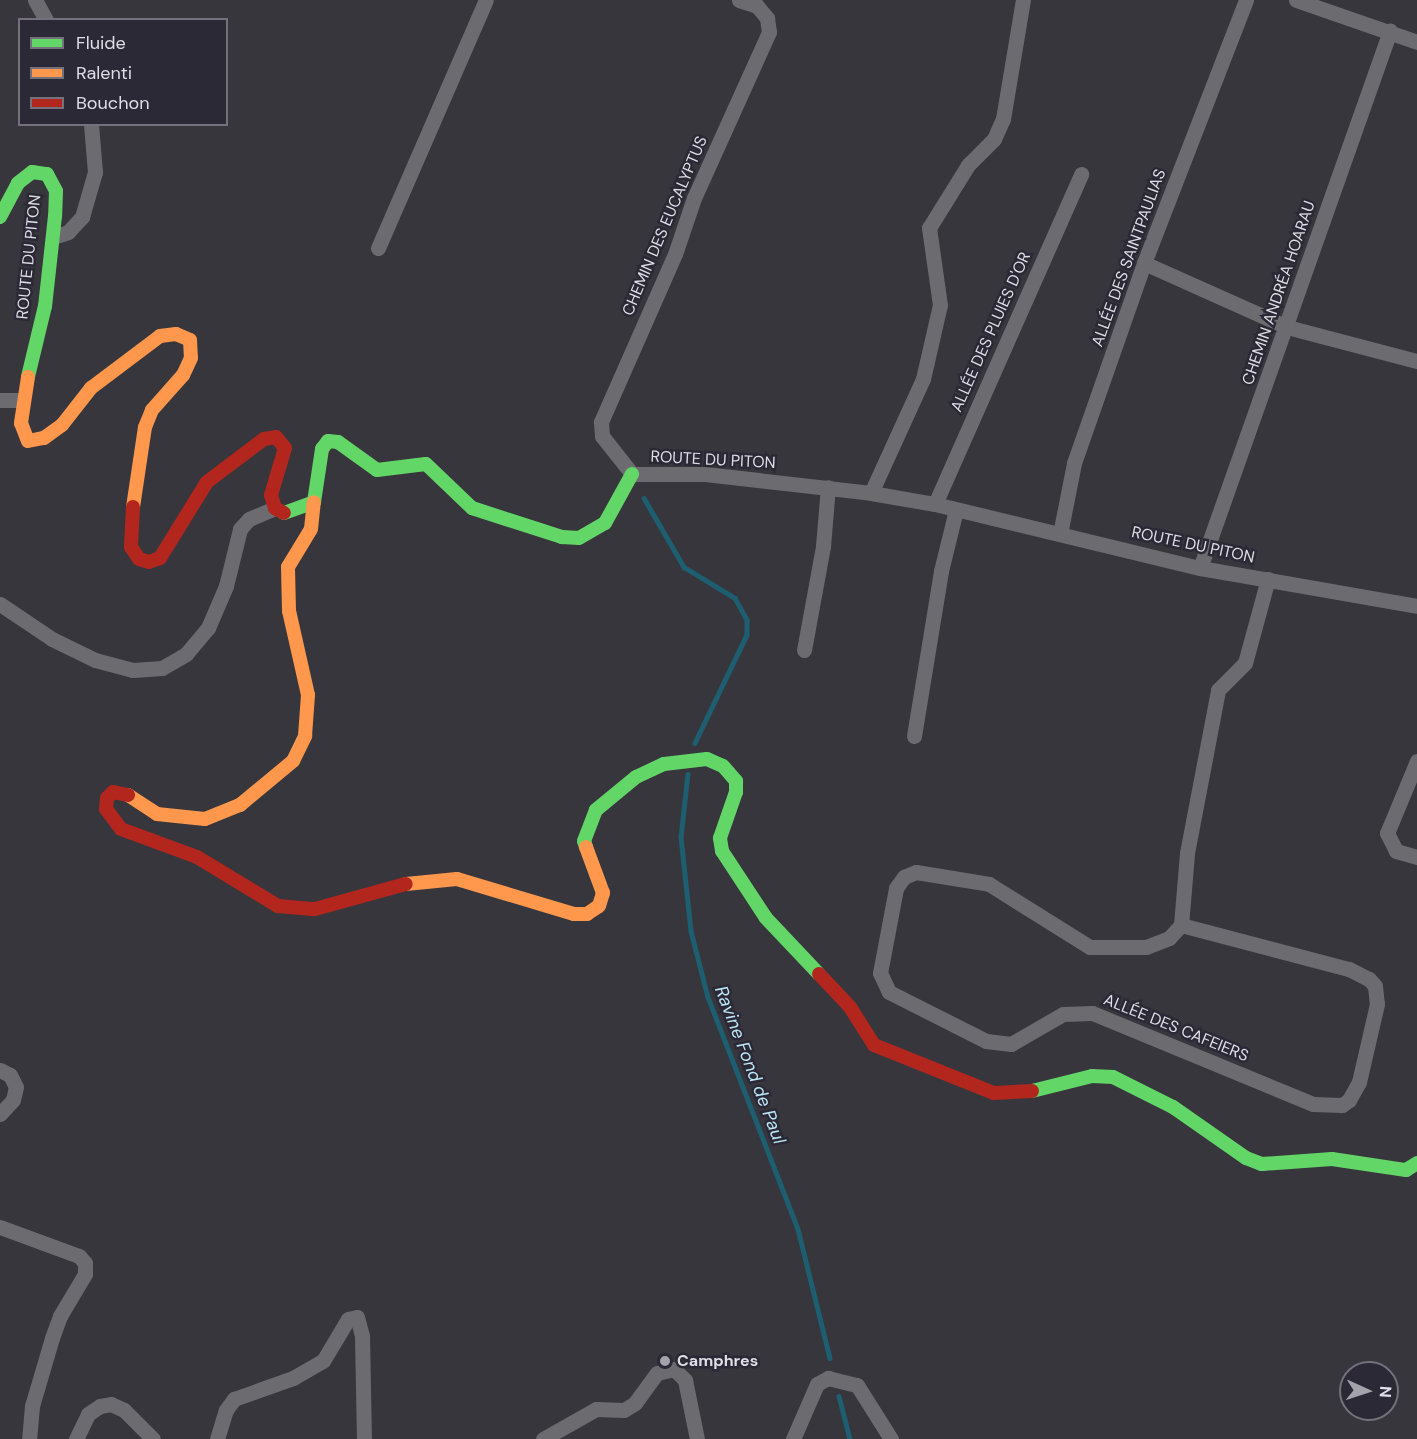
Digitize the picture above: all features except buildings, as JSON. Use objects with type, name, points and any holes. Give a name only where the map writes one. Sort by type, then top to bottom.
[{"type":"street","points":[[34,0],[45,18]]},
{"type":"street","points":[[378,248],[486,0]]},
{"type":"street","name":"CHEMIN DES EUCALYPTUS","points":[[632,474],[602,436],[602,422],[675,254],[694,198],[769,32],[767,18],[757,6],[739,0]]},
{"type":"street","points":[[871,493],[923,378],[940,305],[929,228],[968,165],[994,139],[1003,119],[1023,0]]},
{"type":"street","name":"ALLÉE DES SAINTPAULIAS","points":[[1060,534],[1074,464],[1144,263],[1246,0]]},
{"type":"street","points":[[1296,0],[1417,42]]},
{"type":"street","name":"CHEMIN ANDRÉA HOARAU","points":[[1200,567],[1287,327],[1390,31]]},
{"type":"street","points":[[53,237],[68,232],[82,217],[95,172],[91,126]]},
{"type":"street","name":"ROUTE DU PITON","points":[[0,217],[18,183],[32,172],[47,174],[56,191],[53,237],[45,306],[23,400],[23,434],[28,441],[44,438],[62,425],[91,388],[160,336],[176,334],[190,340],[191,358],[183,375],[152,410],[145,427],[130,528],[131,547],[139,558],[149,561],[160,558],[170,548],[185,514],[207,482],[249,448],[264,439],[276,437],[285,448],[283,463],[273,480],[271,495],[275,508]]},
{"type":"street","name":"ALLÉE DES PLUIES D'OR","points":[[935,504],[1081,174]]},
{"type":"street","points":[[1144,263],[1287,327],[1417,361]]},
{"type":"street","points":[[0,400],[23,400]]},
{"type":"street","name":"ROUTE DU PITON","points":[[314,502],[322,448],[328,441],[338,442],[377,470],[426,464],[472,508],[562,537],[579,538],[605,523],[632,474],[705,474],[828,487],[935,504],[1200,567],[1417,606]]},
{"type":"street","points":[[804,650],[823,546],[828,487]]},
{"type":"street","points":[[0,604],[52,639],[95,660],[133,670],[162,668],[186,654],[208,628],[223,598],[240,529],[249,519],[275,508],[287,514],[314,502]]},
{"type":"street","points":[[314,502],[311,529],[288,567],[289,611],[308,695],[305,736],[293,761],[278,778],[240,805],[205,819],[157,814],[126,793],[113,792],[107,798],[106,809],[121,829],[197,857],[278,906],[315,909],[399,885],[457,879],[574,914],[587,914],[599,906],[603,893],[584,841],[596,810],[636,777],[663,764],[706,759],[723,766],[736,781],[736,792],[720,838],[722,851],[766,918],[850,1007],[874,1045],[994,1093],[1042,1091],[1092,1076],[1113,1077],[1173,1107],[1246,1158],[1262,1164],[1332,1159],[1406,1170],[1417,1163]]},
{"type":"street","points":[[914,736],[941,571],[956,510]]},
{"type":"street","points":[[1181,925],[1187,853],[1218,690],[1245,663],[1268,579]]},
{"type":"street","points":[[1417,761],[1387,833],[1396,851],[1417,857]]},
{"type":"street","name":"ALLÉE DES CAFEIERS","points":[[916,872],[989,884],[1090,946],[1146,947],[1169,938],[1181,925],[1349,969],[1369,979],[1375,986],[1377,1004],[1359,1082],[1349,1100],[1342,1105],[1313,1104],[1092,1013],[1063,1014],[1011,1044],[986,1041],[890,992],[880,973],[896,888],[904,877],[916,872]]},
{"type":"street","points":[[0,1070],[10,1075],[16,1087],[13,1100],[0,1114]]},
{"type":"street","points":[[0,1227],[79,1256],[85,1263],[85,1274],[60,1316],[52,1338],[32,1406],[29,1439]]},
{"type":"street","points":[[218,1439],[226,1410],[234,1399],[292,1378],[323,1361],[348,1319],[357,1317],[362,1336],[364,1439]]},
{"type":"street","points":[[543,1439],[596,1409],[624,1410],[635,1403],[657,1373],[674,1369],[685,1380],[697,1439]]},
{"type":"street","points":[[793,1439],[817,1384],[828,1378],[858,1385],[891,1439]]},
{"type":"street","points":[[76,1439],[88,1414],[100,1406],[111,1404],[124,1410],[153,1439]]},
{"type":"waterway","name":"Ravine Fond de Paul","points":[[644,498],[684,567],[735,598],[747,620],[747,635],[695,743]]},
{"type":"waterway","name":"Ravine Fond de Paul","points":[[688,774],[681,837],[691,931],[708,997],[798,1229],[830,1358]]},
{"type":"waterway","name":"Ravine Fond de Paul","points":[[839,1396],[850,1439]]},
{"type":"traffic: fast","points":[[0,217],[18,183],[32,172],[47,174],[56,191],[55,216],[45,306],[28,377]]},
{"type":"traffic: fast","points":[[284,513],[314,502],[322,449],[328,441],[338,442],[377,470],[426,464],[472,508],[562,537],[579,538],[605,523],[632,474]]},
{"type":"traffic: fast","points":[[586,847],[584,841],[596,810],[636,777],[664,764],[707,759],[723,766],[736,781],[736,792],[720,838],[722,851],[766,918],[819,974]]},
{"type":"traffic: fast","points":[[1032,1091],[1092,1076],[1113,1077],[1173,1107],[1246,1158],[1262,1164],[1332,1159],[1406,1170],[1417,1163]]},
{"type":"traffic: slow","points":[[28,377],[21,423],[28,441],[44,438],[62,425],[91,388],[160,336],[176,334],[190,340],[191,358],[183,375],[152,410],[145,427],[133,507]]},
{"type":"traffic: slow","points":[[128,795],[157,814],[205,819],[240,805],[293,761],[305,736],[308,695],[289,611],[288,567],[311,529],[314,502]]},
{"type":"traffic: slow","points":[[406,884],[457,879],[574,914],[587,914],[599,906],[603,893],[586,847]]},
{"type":"traffic: jam","points":[[133,507],[131,547],[139,559],[149,562],[160,558],[207,482],[264,439],[276,437],[285,448],[271,495],[275,508],[284,513]]},
{"type":"traffic: jam","points":[[128,795],[113,792],[107,798],[106,809],[121,829],[197,857],[278,906],[315,909],[406,884]]},
{"type":"traffic: jam","points":[[819,974],[850,1007],[874,1045],[994,1093],[1032,1091]]},
{"type":"place","name":"Camphres","points":[[665,1361]]}]
